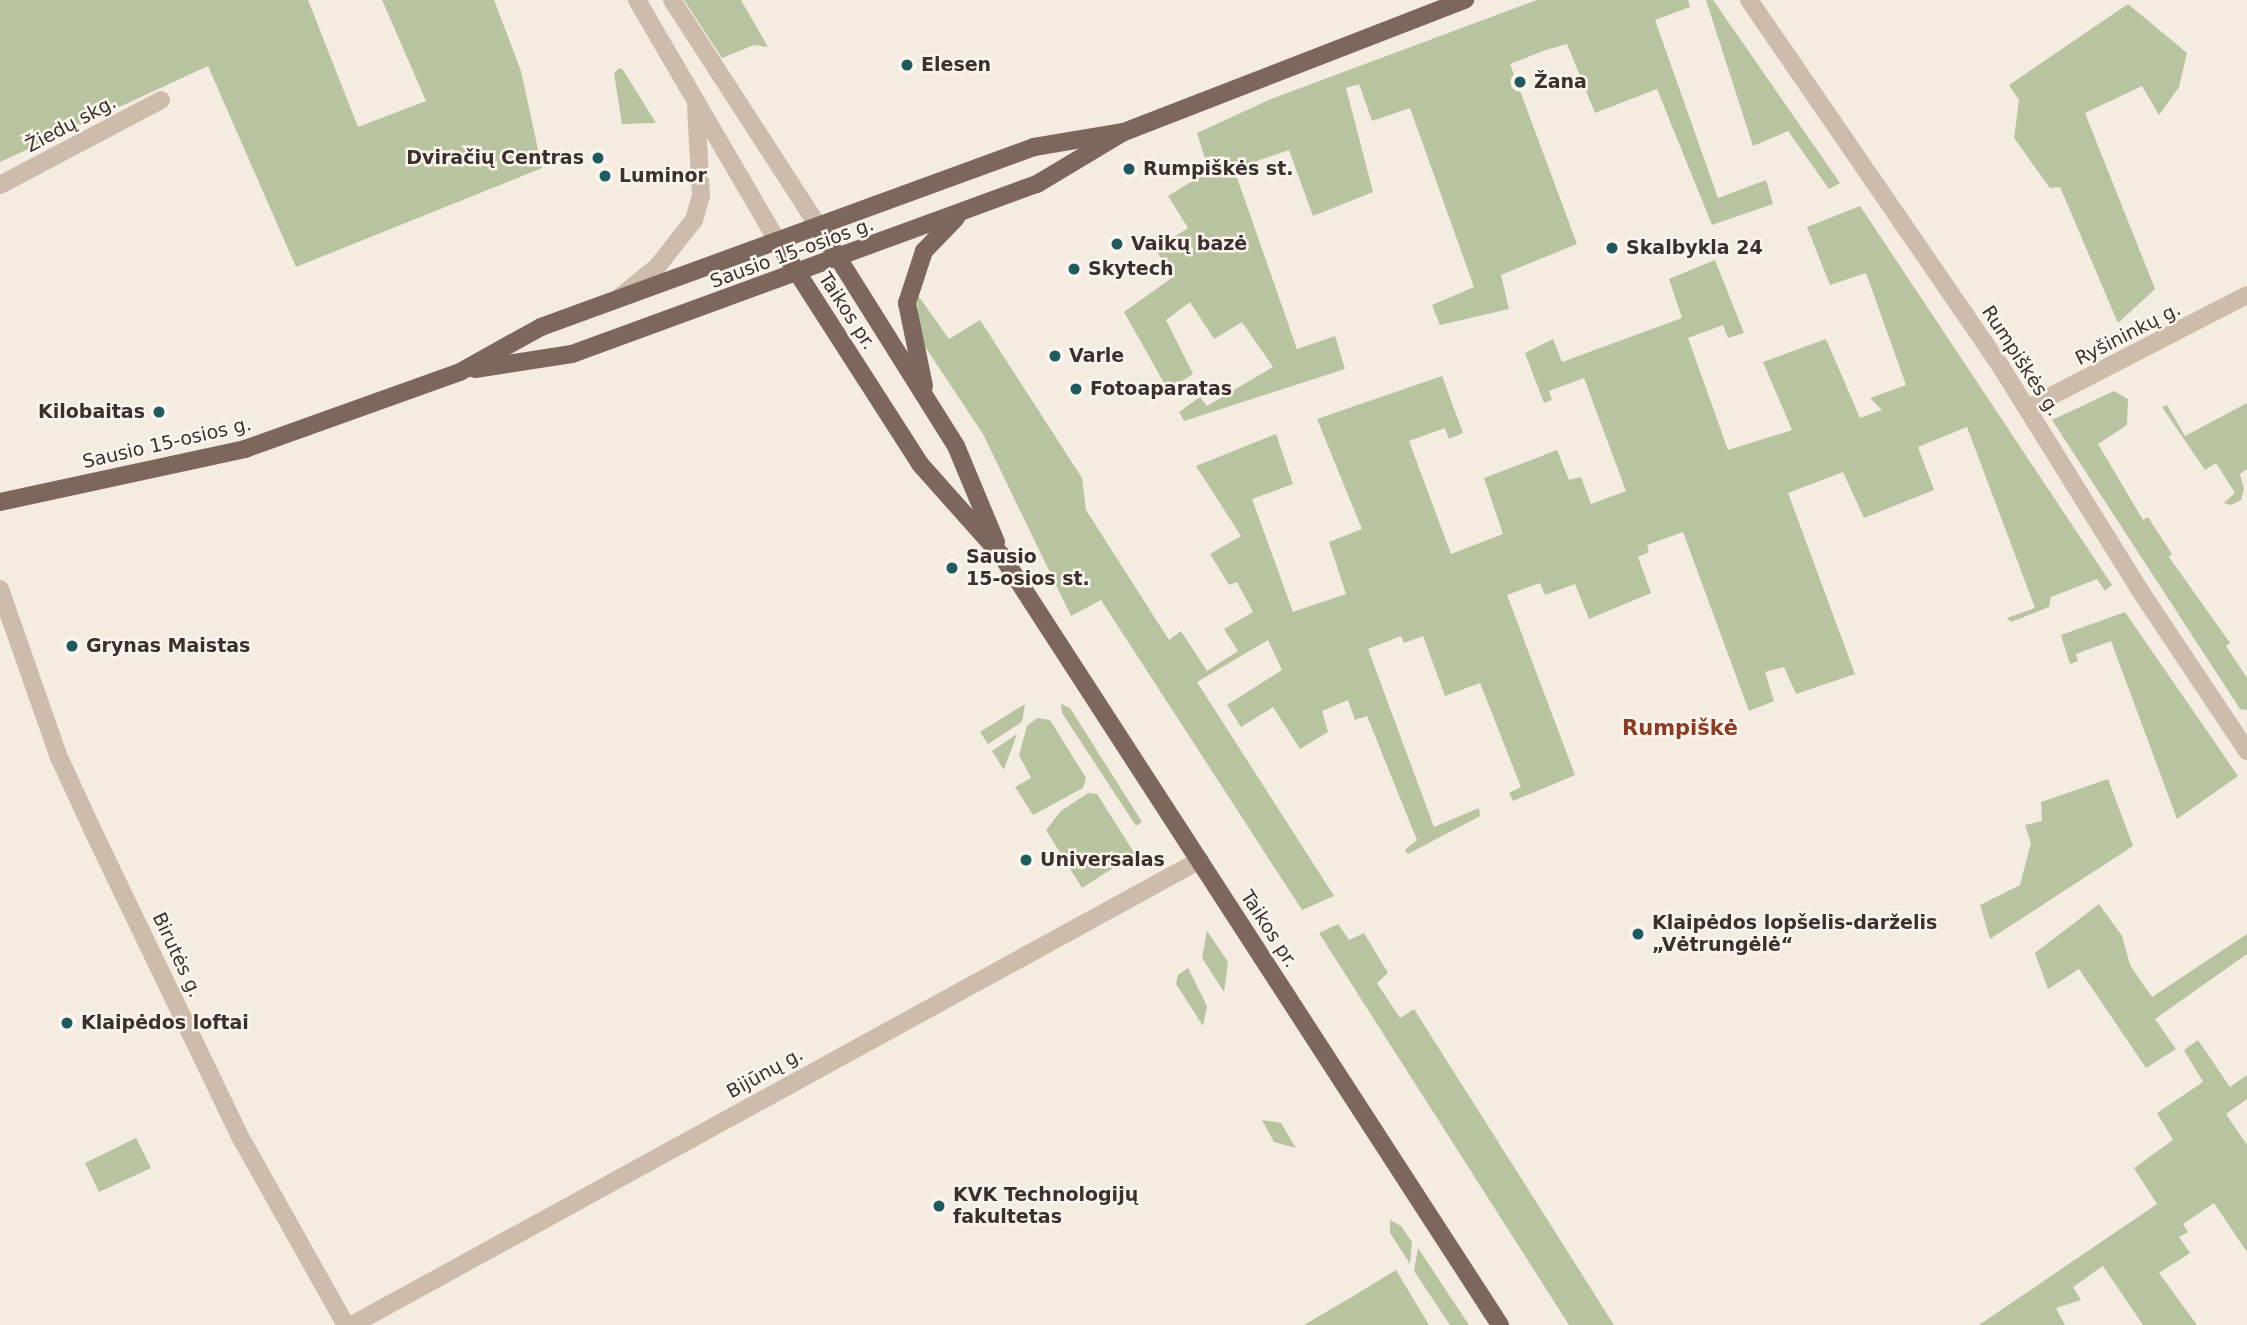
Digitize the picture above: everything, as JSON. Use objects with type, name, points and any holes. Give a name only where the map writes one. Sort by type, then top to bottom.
[{"type":"main road","name":"Sausio 15-osios g.","points":[[460,372],[572,354],[837,259],[1037,184],[1125,132],[1465,0]]},
{"type":"main road","name":"Sausio 15-osios g.","points":[[0,502],[245,449],[460,372],[541,327],[1034,147],[1125,132]]},
{"type":"main road","points":[[927,400],[906,303],[924,251],[965,211]]},
{"type":"main road","name":"Taikos pr.","points":[[818,226],[956,446],[1002,556]]},
{"type":"main road","name":"Taikos pr.","points":[[777,241],[920,464],[1002,556],[1500,1325]]},
{"type":"street","name":"Taikos pr.","points":[[637,0],[777,241]]},
{"type":"street","name":"Taikos pr.","points":[[672,0],[818,226]]},
{"type":"street","name":"Rumpiškės g.","points":[[1749,0],[1843,130],[2028,408],[2139,589],[2247,751]]},
{"type":"street","name":"Žiedų skg.","points":[[0,185],[161,100]]},
{"type":"street","points":[[616,300],[657,267],[694,220],[701,196],[696,103]]},
{"type":"street","name":"Ryšininkų g.","points":[[2028,408],[2247,295]]},
{"type":"street","name":"Birutės g.","points":[[0,589],[58,755],[93,831],[242,1140],[346,1325]]},
{"type":"street","name":"Bijūnų g.","points":[[352,1325],[1199,860]]},
{"type":"green space","points":[[0,0],[308,0],[358,127],[426,101],[382,0],[494,0],[521,71],[542,168],[296,267],[208,66],[0,162]]},
{"type":"green space","points":[[684,0],[741,0],[768,47],[754,45],[722,58]]},
{"type":"green space","points":[[1537,0],[1688,0],[1690,7],[1655,20],[1718,198],[1766,180],[1773,204],[1712,225],[1657,89],[1595,113],[1567,44],[1546,50],[1510,64],[1577,244],[1501,275],[1509,309],[1440,325],[1432,305],[1474,287],[1410,108],[1372,121],[1359,84],[1346,88],[1373,192],[1313,216],[1289,150],[1234,169],[1297,349],[1335,336],[1345,369],[1184,421],[1179,412],[1200,397],[1207,406],[1273,367],[1242,322],[1214,339],[1190,302],[1166,320],[1193,374],[1168,390],[1124,312],[1173,277],[1155,249],[1188,228],[1168,196],[1209,171],[1197,133],[1271,99]]},
{"type":"green space","points":[[1706,0],[1713,0],[1840,183],[1829,189],[1788,131],[1753,146]]},
{"type":"green space","points":[[2128,4],[2187,53],[2179,87],[2159,115],[2142,86],[2085,113],[2155,289],[2118,323],[2060,187],[2050,188],[2014,138],[2019,100],[2009,85]]},
{"type":"green space","points":[[620,68],[656,123],[622,124],[614,73]]},
{"type":"green space","points":[[1860,206],[2112,585],[2105,591],[2097,579],[2051,597],[2049,607],[2011,622],[2007,618],[2035,608],[1967,427],[1918,447],[1934,490],[1864,518],[1843,472],[1788,493],[1855,674],[1796,694],[1784,667],[1765,672],[1774,701],[1749,711],[1683,532],[1647,545],[1649,552],[1638,557],[1651,593],[1589,619],[1575,584],[1545,595],[1540,583],[1507,595],[1575,775],[1513,801],[1509,793],[1521,787],[1480,683],[1445,696],[1423,636],[1404,643],[1401,636],[1368,649],[1434,827],[1479,808],[1480,816],[1408,854],[1405,850],[1417,840],[1367,716],[1355,720],[1348,700],[1322,711],[1328,732],[1300,749],[1273,707],[1241,727],[1227,705],[1282,670],[1268,640],[1197,682],[1334,896],[1302,910],[1101,600],[1071,616],[983,434],[924,345],[918,317],[917,294],[949,339],[980,320],[1082,478],[1086,510],[1169,640],[1181,631],[1207,671],[1238,651],[1224,629],[1253,612],[1237,582],[1229,585],[1210,554],[1241,536],[1196,466],[1276,434],[1293,484],[1252,499],[1293,612],[1346,594],[1329,542],[1362,529],[1317,419],[1442,376],[1463,433],[1449,439],[1445,428],[1409,441],[1451,554],[1503,534],[1484,478],[1557,450],[1569,480],[1581,477],[1591,504],[1626,491],[1584,378],[1549,391],[1552,400],[1544,403],[1525,353],[1553,339],[1562,362],[1682,318],[1669,279],[1715,260],[1744,333],[1728,338],[1723,325],[1688,338],[1728,450],[1792,430],[1763,362],[1826,339],[1860,418],[1882,410],[1870,398],[1906,385],[1866,273],[1830,285],[1807,227]]},
{"type":"green space","points":[[2114,391],[2128,399],[2127,425],[2098,444],[2143,520],[2148,517],[2172,554],[2169,557],[2230,643],[2226,646],[2247,678],[2247,710],[2240,709],[2052,420]]},
{"type":"green space","points":[[2247,403],[2247,469],[2240,474],[2244,489],[2241,500],[2231,505],[2224,503],[2235,493],[2216,463],[2205,470],[2162,407],[2167,405],[2185,436]]},
{"type":"green space","points":[[2125,612],[2238,776],[2177,819],[2111,641],[2076,654],[2078,661],[2070,664],[2061,635]]},
{"type":"green space","points":[[1025,704],[1022,722],[988,744],[980,732]]},
{"type":"green space","points":[[1061,704],[1070,708],[1142,822],[1136,826],[1062,713]]},
{"type":"green space","points":[[1037,718],[1050,720],[1086,778],[1083,788],[1033,815],[1015,787],[1031,778],[1019,755],[1027,726]]},
{"type":"green space","points":[[1017,734],[1004,769],[1004,770],[992,751]]},
{"type":"green space","points":[[2108,779],[2133,846],[1990,939],[1980,905],[2020,885],[2031,843],[2025,825],[2042,821],[2041,802]]},
{"type":"green space","points":[[1088,793],[1097,794],[1135,854],[1082,888],[1046,830],[1061,811]]},
{"type":"green space","points":[[2099,904],[2122,936],[2130,965],[2152,997],[2247,934],[2247,954],[2155,1019],[2176,1049],[2146,1068],[2079,969],[2048,989],[2035,953]]},
{"type":"green space","points":[[1338,924],[1349,940],[1364,933],[1388,973],[1377,983],[1400,1018],[1414,1009],[1614,1325],[1569,1325],[1319,933]]},
{"type":"green space","points":[[1207,931],[1228,962],[1224,992],[1202,958]]},
{"type":"green space","points":[[1188,968],[1207,1006],[1203,1026],[1176,984],[1178,975]]},
{"type":"green space","points":[[2198,1040],[2230,1087],[2247,1075],[2247,1099],[2226,1114],[2247,1145],[2247,1252],[2214,1203],[2183,1224],[2188,1232],[2179,1237],[2190,1253],[2159,1273],[2197,1325],[2143,1325],[2103,1266],[2073,1287],[2081,1300],[2056,1308],[2065,1325],[1979,1325],[2157,1204],[2134,1168],[2173,1140],[2157,1113],[2203,1082],[2184,1050]]},
{"type":"green space","points":[[1262,1120],[1281,1123],[1296,1148],[1274,1142]]},
{"type":"green space","points":[[136,1138],[151,1168],[99,1192],[85,1163]]},
{"type":"green space","points":[[1390,1220],[1401,1226],[1412,1242],[1410,1264],[1390,1233]]},
{"type":"green space","points":[[1418,1248],[1469,1325],[1450,1325],[1414,1271]]},
{"type":"green space","points":[[1396,1270],[1429,1325],[1304,1325],[1350,1298]]},
{"type":"place","name":"Elesen","points":[[907,65]]},
{"type":"place","name":"Žana","points":[[1520,82]]},
{"type":"place","name":"Dviračių Centras","points":[[598,158]]},
{"type":"place","name":"Rumpiškės st.","points":[[1129,169]]},
{"type":"place","name":"Luminor","points":[[605,176]]},
{"type":"place","name":"Vaikų bazė","points":[[1117,244]]},
{"type":"place","name":"Skalbykla 24","points":[[1612,248]]},
{"type":"place","name":"Skytech","points":[[1074,269]]},
{"type":"place","name":"Varle","points":[[1055,356]]},
{"type":"place","name":"Fotoaparatas","points":[[1076,389]]},
{"type":"place","name":"Kilobaitas","points":[[159,412]]},
{"type":"place","name":"Sausio 15-osios st.","points":[[952,568]]},
{"type":"place","name":"Grynas Maistas","points":[[72,646]]},
{"type":"place","name":"Universalas","points":[[1026,860]]},
{"type":"place","name":"Klaipėdos lopšelis-darželis „Vėtrungėlė“","points":[[1638,934]]},
{"type":"place","name":"Klaipėdos loftai","points":[[67,1023]]},
{"type":"place","name":"KVK Technologijų fakultetas","points":[[939,1206]]},
{"type":"district","name":"Rumpiškė","points":[[1680,728]]}]
